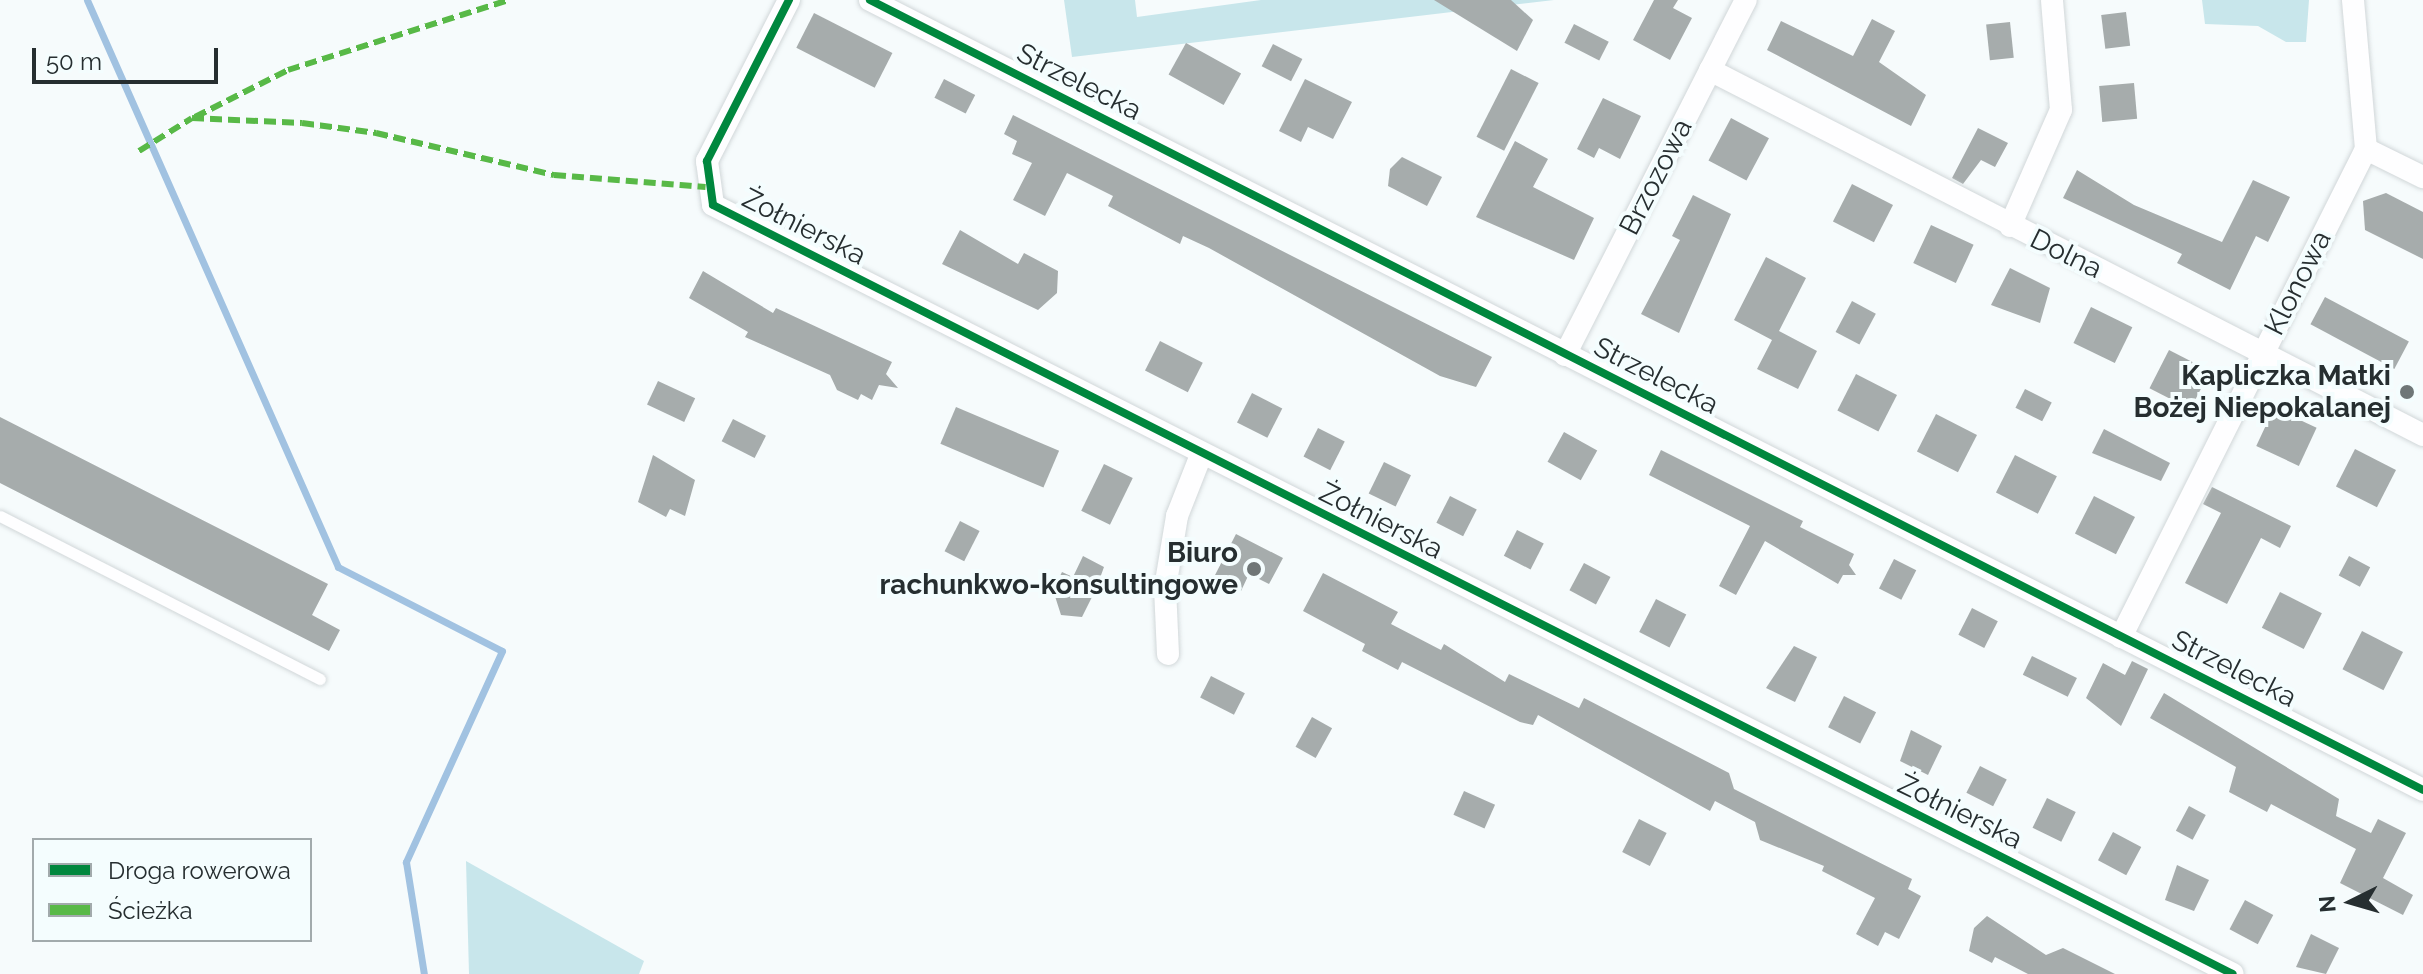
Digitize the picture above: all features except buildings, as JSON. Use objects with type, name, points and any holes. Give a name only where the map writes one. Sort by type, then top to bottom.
[{"type":"street","name":"Żołnierska","points":[[789,0],[707,161],[713,205],[1201,455],[2233,974]]},
{"type":"street","name":"Strzelecka","points":[[870,0],[2423,790]]},
{"type":"street","name":"Brzozowa","points":[[1565,355],[1746,0]]},
{"type":"street","points":[[2010,226],[2061,110],[2052,0]]},
{"type":"street","points":[[2353,0],[2366,149],[2423,177]]},
{"type":"street","name":"Dolna","points":[[1710,70],[2423,435]]},
{"type":"street","name":"Klonowa","points":[[2121,637],[2366,149]]},
{"type":"street","points":[[1168,654],[1165,588],[1177,516],[1201,455]]},
{"type":"lane","points":[[0,516],[320,679]]},
{"type":"shaded area","points":[[1064,0],[1135,0],[1137,17],[1261,0],[1554,0],[1072,57]]},
{"type":"shaded area","points":[[2202,0],[2309,0],[2306,42],[2286,42],[2258,26],[2205,24]]},
{"type":"shaded area","points":[[466,861],[644,961],[639,974],[469,974]]},
{"type":"waterway","points":[[87,0],[338,567],[502,651],[406,862],[424,974]]},
{"type":"marked path","points":[[195,117],[288,70],[509,0]]},
{"type":"marked path","points":[[139,151],[192,118],[302,123],[376,133],[554,175],[706,187]]},
{"type":"cycle path","points":[[789,0],[707,161],[713,205],[2233,974]]},
{"type":"cycle path","points":[[870,0],[2423,790]]},
{"type":"place","name":"Kapliczka Matki Bożej Niepokalanej","points":[[2407,392]]},
{"type":"place","name":"Biuro rachunkwo-konsultingowe","points":[[1254,569]]}]
